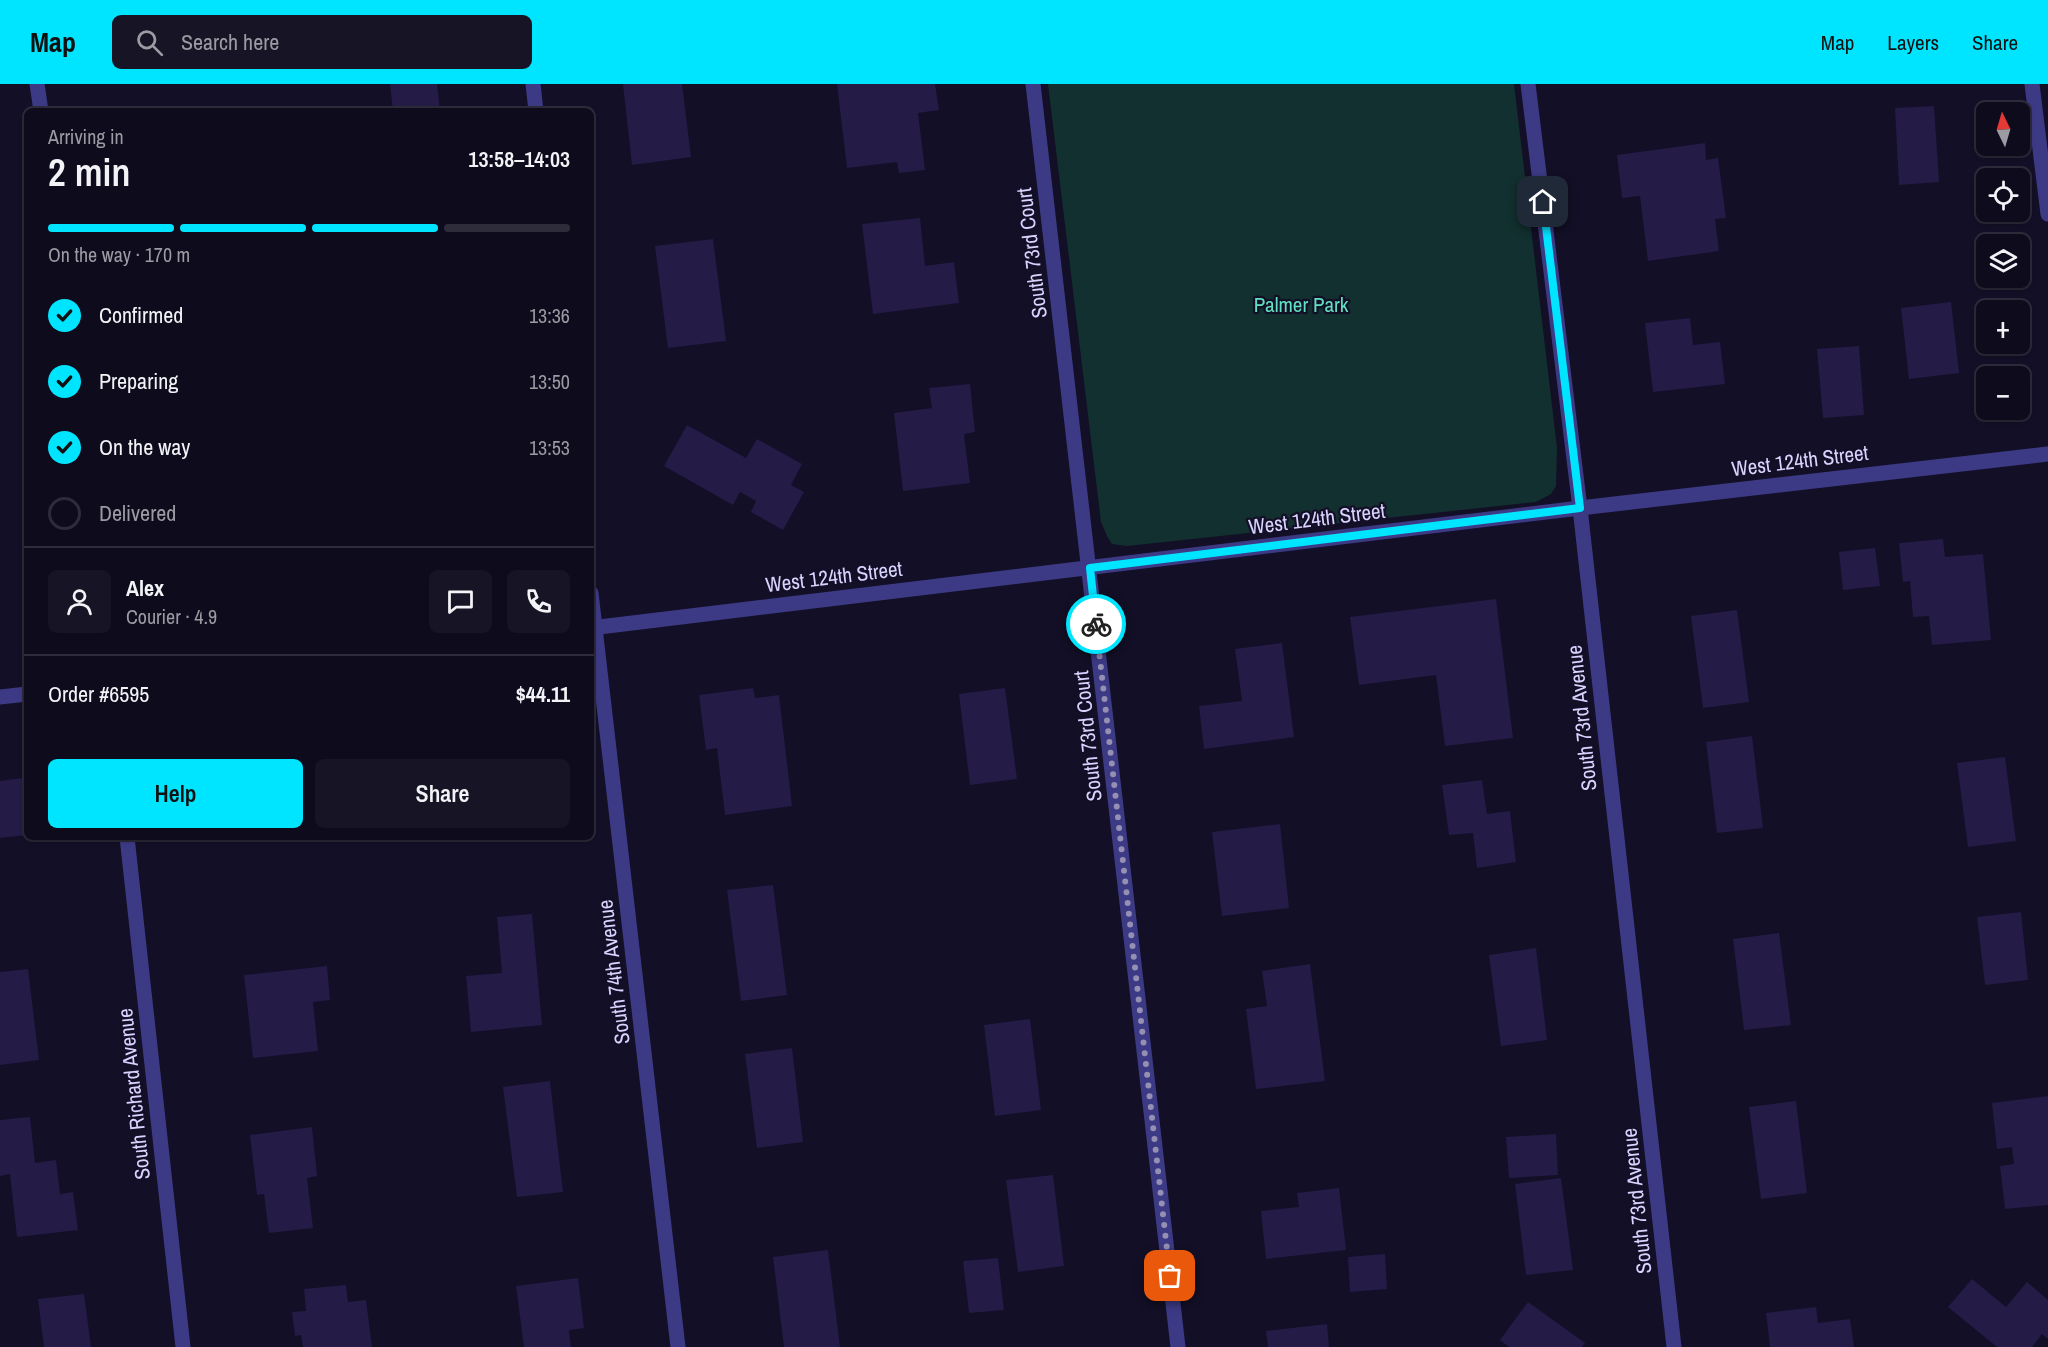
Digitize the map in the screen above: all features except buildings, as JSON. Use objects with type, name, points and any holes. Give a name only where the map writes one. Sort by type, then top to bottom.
[{"type":"street","points":[[38,84],[41,108]]},
{"type":"street","points":[[533,84],[536,108]]},
{"type":"street","name":"South 73rd Court","points":[[1033,84],[1178,1347]]},
{"type":"street","name":"South 73rd Avenue","points":[[1528,84],[1580,508],[1674,1347]]},
{"type":"street","points":[[2032,84],[2048,214]]},
{"type":"street","name":"West 124th Street","points":[[594,627],[2048,454]]},
{"type":"street","name":"South 74th Avenue","points":[[594,635],[678,1347]]},
{"type":"street","points":[[0,697],[24,694]]},
{"type":"street","name":"South Richard Avenue","points":[[127,840],[183,1347]]},
{"type":"green space","name":"Palmer Park","points":[[1048,84],[1514,84],[1557,448],[1556,486],[1551,494],[1536,502],[1127,546],[1112,544],[1101,522]]},
{"type":"way so far","points":[[1096,624],[1170,1276]]},
{"type":"route","points":[[1096,624],[1090,568],[1580,508],[1543,202]]}]
